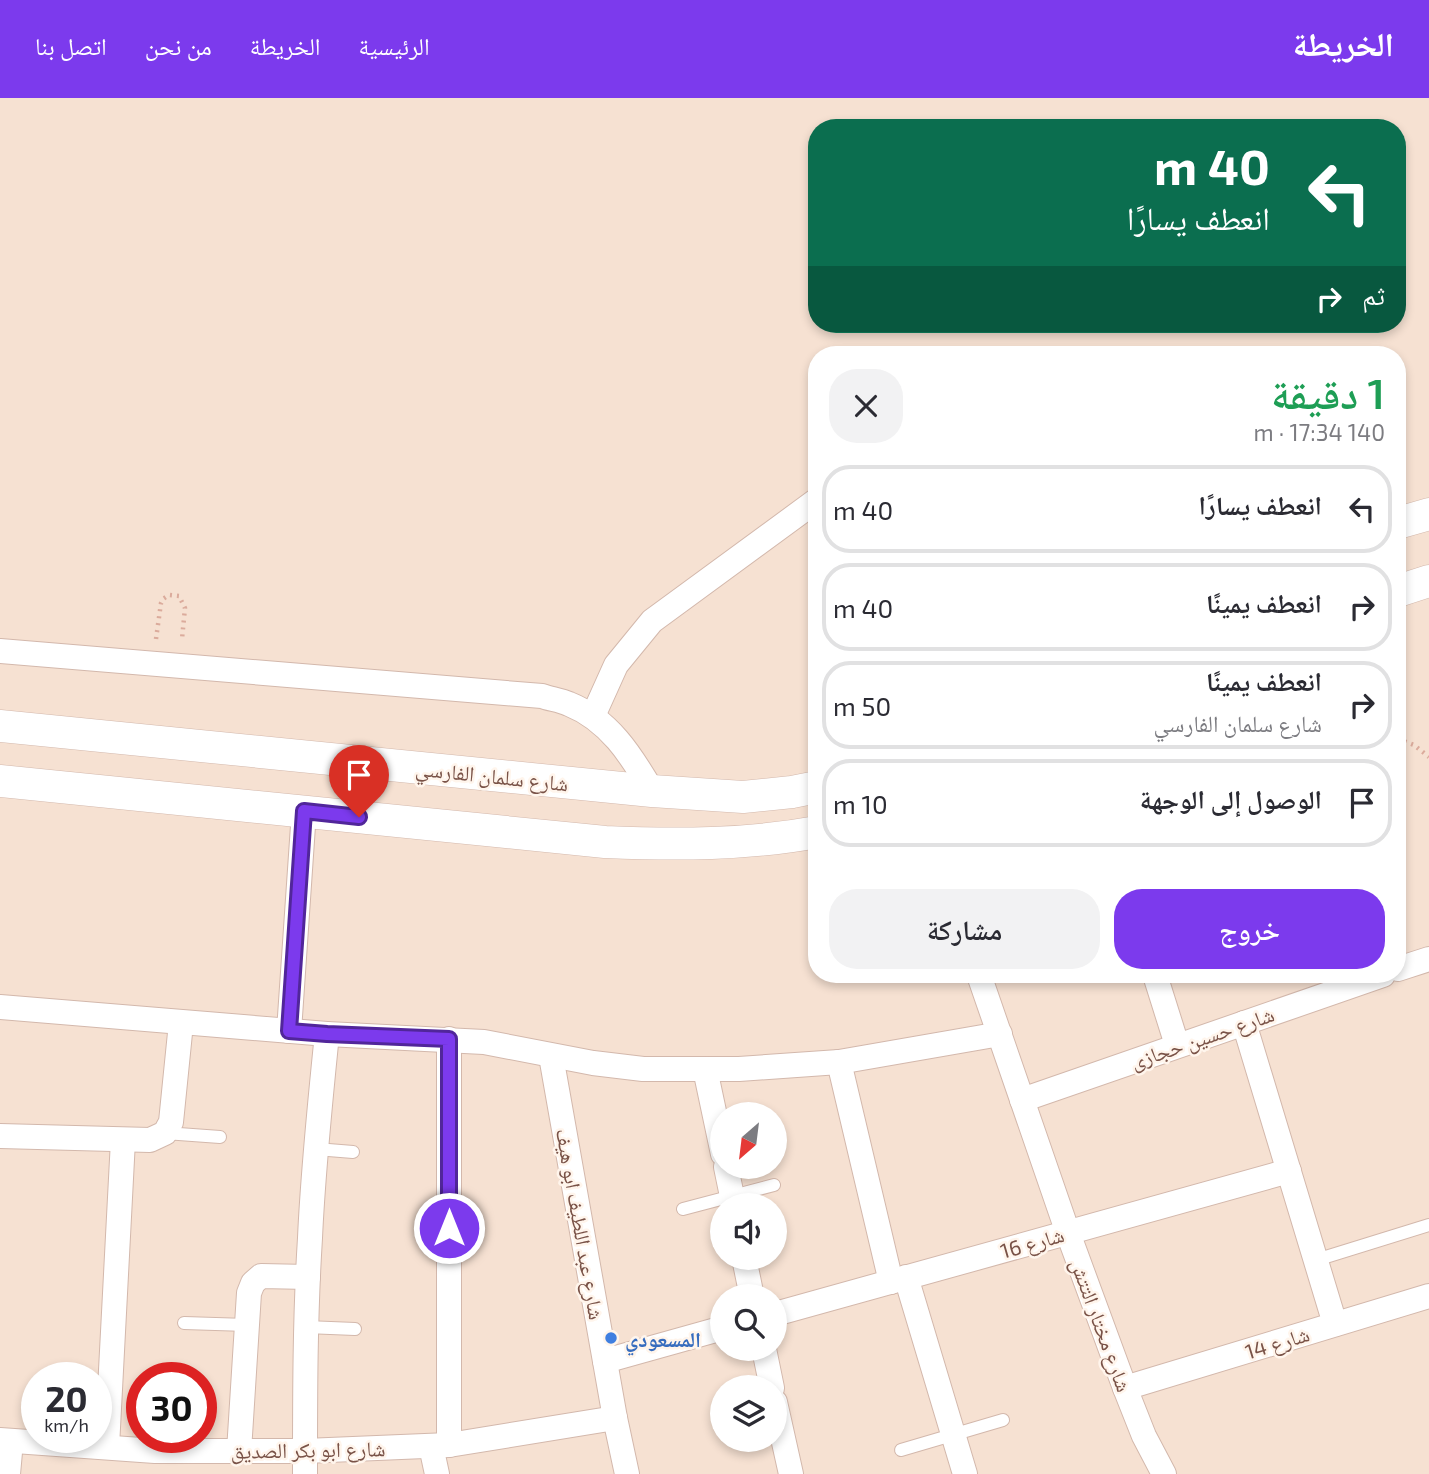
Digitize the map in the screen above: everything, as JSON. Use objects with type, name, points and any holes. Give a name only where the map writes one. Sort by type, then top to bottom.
[{"type":"street","points":[[593,716],[616,665],[652,621],[808,507]]},
{"type":"street","points":[[1406,521],[1429,514]]},
{"type":"street","points":[[1406,588],[1429,581]]},
{"type":"street","points":[[0,651],[542,696],[593,716],[616,736],[635,761],[652,791]]},
{"type":"street","name":"شارع سلمان الفارسي","points":[[0,726],[652,791],[743,797],[808,789]]},
{"type":"street","points":[[0,781],[605,842],[733,843],[808,833]]},
{"type":"street","points":[[289,1031],[304,811]]},
{"type":"street","points":[[1406,967],[1429,959]]},
{"type":"street","name":"شارع مختار التتش","points":[[982,983],[1125,1388],[1144,1436],[1164,1474]]},
{"type":"street","points":[[1158,983],[1177,1045]]},
{"type":"street","name":"شارع حسين حجازى","points":[[1022,1100],[1360,983]]},
{"type":"street","points":[[0,1007],[327,1034],[484,1042],[551,1056],[643,1069],[764,1068],[839,1062],[1000,1034]]},
{"type":"street","points":[[0,1136],[150,1140],[165,1133],[171,1122],[181,1023]]},
{"type":"street","points":[[1244,1023],[1335,1324]]},
{"type":"street","points":[[305,1462],[308,1276],[327,1034]]},
{"type":"street","points":[[437,1474],[440,1445],[449,1039]]},
{"type":"street","name":"شارع عبد اللطيف ابو هيف","points":[[551,1056],[615,1418],[628,1474]]},
{"type":"street","points":[[839,1062],[899,1280],[965,1474]]},
{"type":"street","points":[[705,1069],[712,1102]]},
{"type":"street","points":[[111,1362],[122,1140]]},
{"type":"street","name":"شارع 16","points":[[787,1311],[1289,1171]]},
{"type":"street","points":[[239,1451],[248,1293],[253,1283],[261,1276],[308,1276]]},
{"type":"street","name":"شارع 14","points":[[1125,1388],[1429,1296]]},
{"type":"street","points":[[605,1361],[710,1332]]},
{"type":"street","name":"شارع ابو بكر الصديق","points":[[112,1449],[154,1462],[239,1451],[305,1462],[440,1445],[615,1418]]},
{"type":"street","points":[[5,1440],[8,1474]]},
{"type":"street","points":[[786,1452],[791,1474]]},
{"type":"lane","points":[[165,1133],[220,1137]]},
{"type":"lane","points":[[316,1149],[353,1152]]},
{"type":"lane","points":[[754,1193],[774,1185]]},
{"type":"lane","points":[[683,1209],[710,1205]]},
{"type":"lane","points":[[1316,1260],[1429,1225]]},
{"type":"lane","points":[[184,1322],[247,1325]]},
{"type":"lane","points":[[306,1327],[355,1329]]},
{"type":"lane","points":[[901,1450],[1003,1420]]},
{"type":"path","points":[[152,664],[161,603],[169,595],[179,596],[185,608],[179,666]]},
{"type":"path","points":[[1406,742],[1429,757]]},
{"type":"shaded area","points":[[0,98],[1429,98],[1429,1474],[0,1474]]},
{"type":"place","name":"المسعودي","points":[[611,1338]]},
{"type":"route","points":[[359,817],[304,811],[289,1031],[449,1039],[449,1228]]}]
